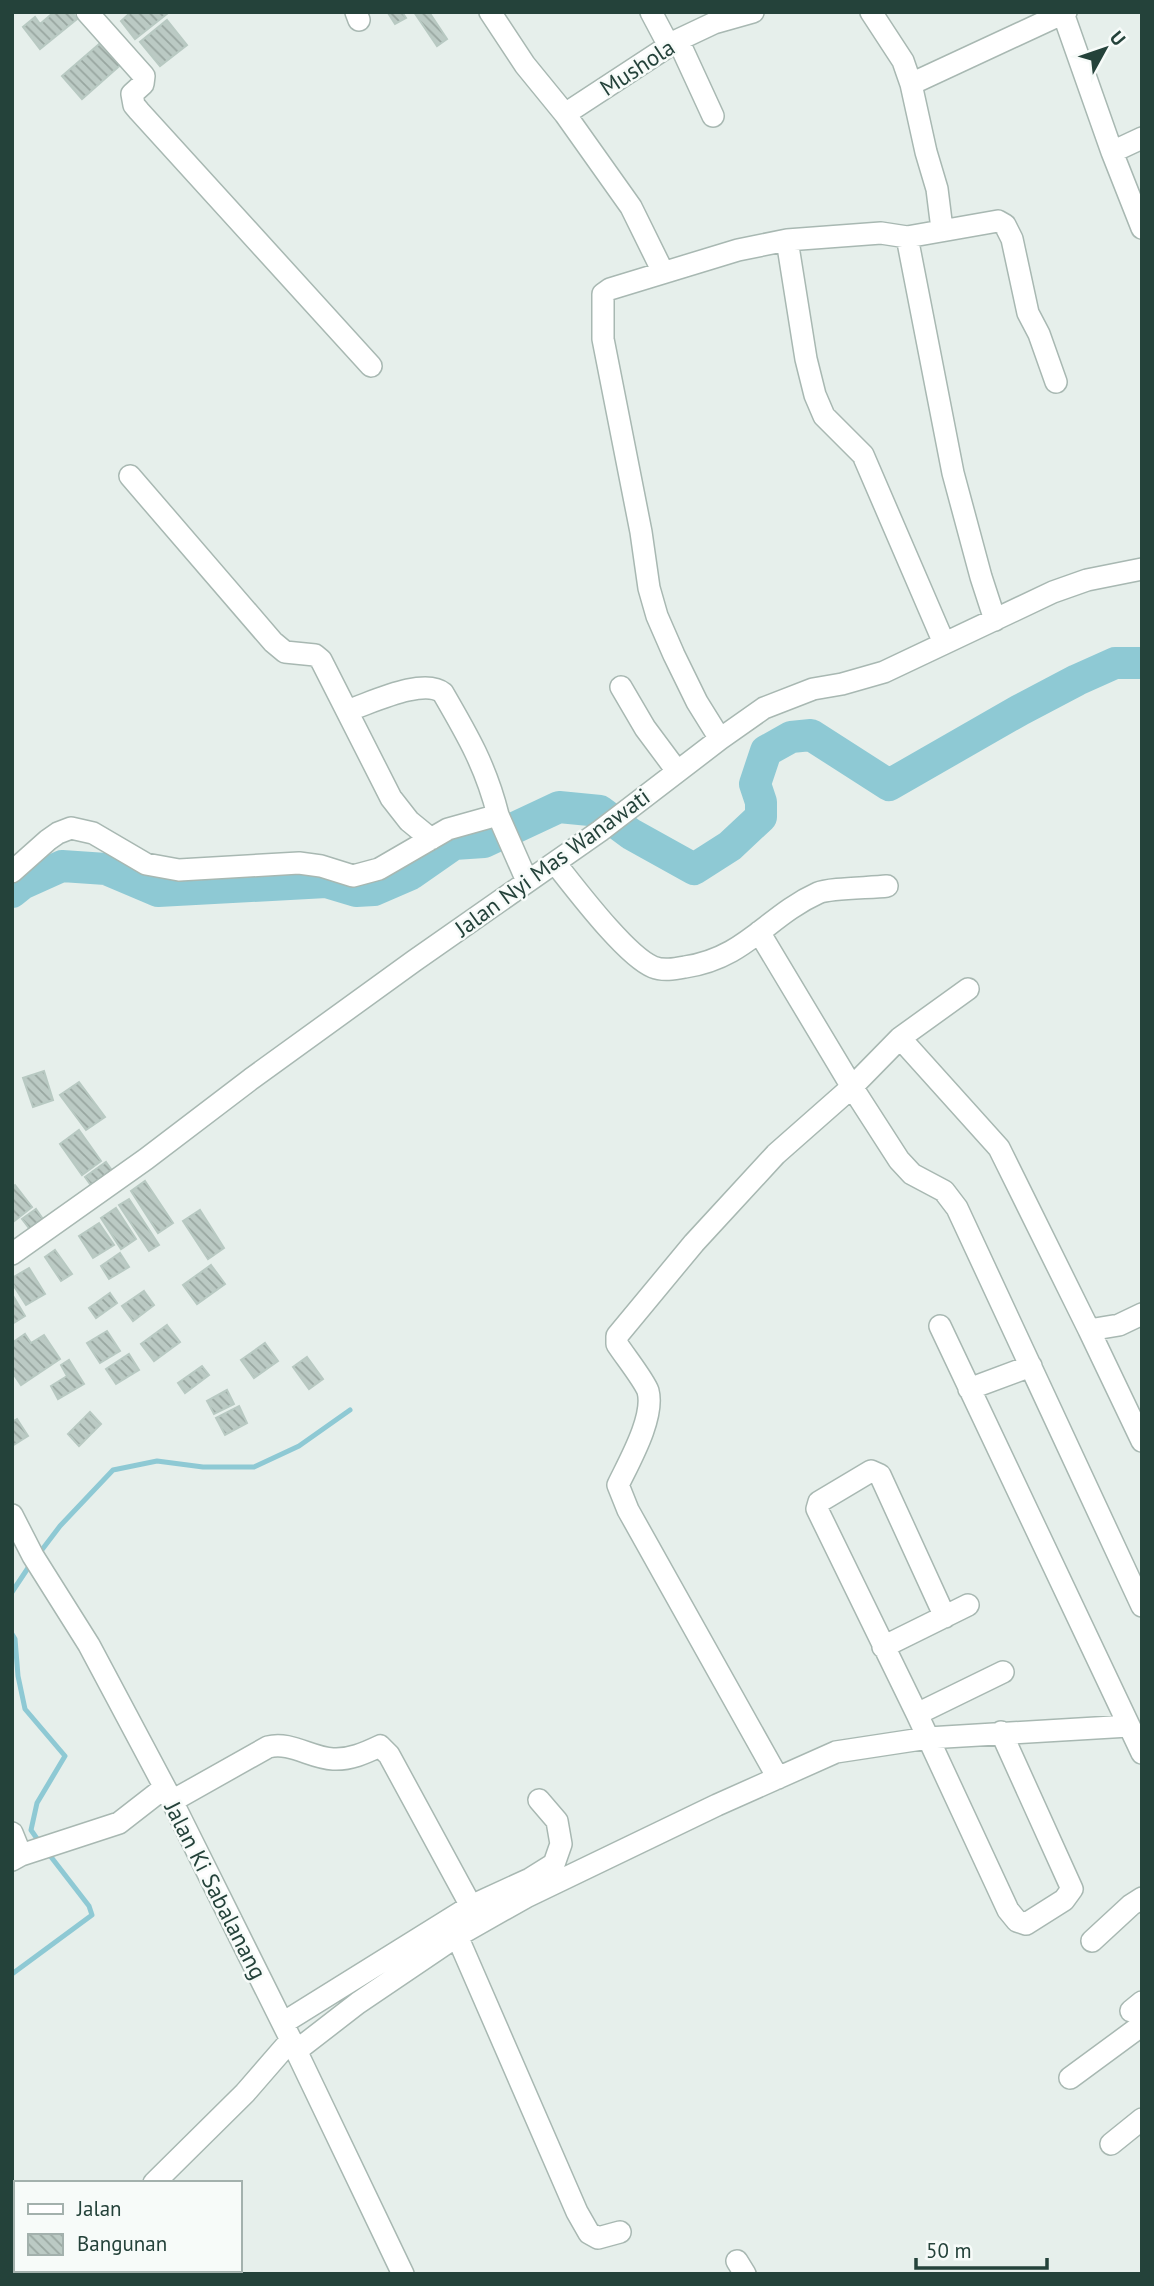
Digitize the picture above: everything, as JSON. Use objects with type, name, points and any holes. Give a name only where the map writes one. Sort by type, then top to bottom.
[{"type":"street","points":[[87,12],[144,76],[143,84],[132,94],[134,105],[371,366]]},
{"type":"street","points":[[490,12],[525,65],[565,114],[631,207],[663,272]]},
{"type":"street","points":[[651,12],[673,43],[713,116]]},
{"type":"street","name":"Mushola","points":[[565,114],[673,43],[714,23],[753,12]]},
{"type":"street","points":[[871,12],[903,61],[911,84],[937,189],[942,229]]},
{"type":"street","points":[[911,84],[1064,13],[1112,152],[1142,228]]},
{"type":"street","points":[[1112,152],[1142,138]]},
{"type":"street","points":[[720,739],[697,702],[657,616],[649,588],[641,532],[603,339],[603,294],[610,289],[663,272],[738,250],[787,240],[881,233],[907,237],[998,221],[1005,225],[1012,239],[1028,313],[1039,334],[1056,382]]},
{"type":"street","points":[[907,237],[953,473],[995,620]]},
{"type":"street","points":[[787,240],[806,359],[824,416],[863,455],[944,643]]},
{"type":"street","points":[[130,476],[273,642],[285,652],[315,654],[321,660],[349,710],[391,798],[409,821],[431,839]]},
{"type":"street","name":"Jalan Nyi Mas Wanawati","points":[[12,1254],[600,831],[764,708],[813,689],[884,672],[1053,592],[1087,579],[1142,569]]},
{"type":"street","points":[[621,687],[645,728],[677,771]]},
{"type":"street","points":[[349,710],[417,688],[438,689],[443,693],[483,766],[499,818],[527,881]]},
{"type":"street","points":[[12,872],[48,840],[71,828],[93,833],[146,864],[178,870],[299,863],[353,876],[379,869],[463,824],[499,818]]},
{"type":"street","points":[[555,863],[630,950],[652,967],[671,969],[698,965],[743,944],[821,891],[887,886]]},
{"type":"street","points":[[743,944],[852,1087],[899,1160],[912,1174],[944,1191],[957,1208],[1142,1606]]},
{"type":"street","points":[[778,1778],[628,1510],[618,1485],[642,1437],[648,1411],[648,1391],[617,1344],[617,1336],[775,1154],[852,1087],[900,1038],[968,989]]},
{"type":"street","points":[[900,1038],[999,1148],[1142,1441]]},
{"type":"street","points":[[1089,1330],[1119,1325],[1142,1314]]},
{"type":"street","points":[[940,1326],[1142,1753]]},
{"type":"street","points":[[969,1389],[1031,1366]]},
{"type":"street","points":[[945,1617],[880,1475],[871,1471],[821,1499],[817,1507],[1008,1910],[1017,1921],[1026,1924],[1064,1900],[1072,1889],[1001,1732]]},
{"type":"street","name":"Jalan Ki Sabalanang","points":[[12,1515],[89,1645],[168,1794],[290,2038],[403,2274]]},
{"type":"street","points":[[883,1647],[968,1605]]},
{"type":"street","points":[[917,1714],[1003,1672]]},
{"type":"street","points":[[290,2038],[358,2003],[457,1936],[526,1897],[836,1752],[928,1738],[1129,1726]]},
{"type":"street","points":[[12,1833],[31,1852],[119,1823],[168,1794],[279,1744],[331,1759],[348,1758],[380,1746],[389,1755],[471,1906]]},
{"type":"street","points":[[156,2181],[245,2093],[290,2038],[471,1906],[530,1880],[554,1864],[561,1844],[557,1821],[539,1800]]},
{"type":"street","points":[[1092,1941],[1130,1905],[1142,1898]]},
{"type":"street","points":[[457,1936],[577,2212],[589,2233],[598,2238],[620,2232]]},
{"type":"street","points":[[1070,2078],[1138,2013]]},
{"type":"street","points":[[1111,2144],[1142,2119]]},
{"type":"building","points":[[54,12],[72,12],[77,19],[40,49],[23,27],[35,17],[40,24]]},
{"type":"building","points":[[131,12],[168,13],[135,39],[121,21]]},
{"type":"building","points":[[402,12],[406,18],[395,24],[388,13]]},
{"type":"building","points":[[414,12],[429,12],[447,39],[437,46]]},
{"type":"building","points":[[167,20],[187,45],[160,66],[140,42]]},
{"type":"building","points":[[105,39],[124,62],[82,99],[62,76]]},
{"type":"building","points":[[44,1071],[53,1100],[33,1107],[23,1078]]},
{"type":"building","points":[[79,1082],[105,1117],[86,1130],[60,1095]]},
{"type":"building","points":[[79,1130],[101,1161],[82,1175],[60,1144]]},
{"type":"building","points":[[106,1162],[116,1176],[95,1191],[85,1177]]},
{"type":"building","points":[[145,1181],[173,1223],[158,1233],[131,1191]]},
{"type":"building","points":[[15,1185],[32,1207],[13,1222],[12,1187]]},
{"type":"building","points":[[129,1199],[159,1245],[149,1251],[119,1205]]},
{"type":"building","points":[[116,1208],[136,1239],[121,1249],[101,1218]]},
{"type":"building","points":[[36,1209],[45,1222],[32,1232],[22,1219]]},
{"type":"building","points":[[200,1210],[224,1248],[208,1259],[183,1221]]},
{"type":"building","points":[[99,1223],[114,1245],[93,1258],[79,1236]]},
{"type":"building","points":[[55,1250],[72,1274],[61,1281],[45,1257]]},
{"type":"building","points":[[120,1253],[129,1267],[109,1279],[101,1266]]},
{"type":"building","points":[[211,1265],[225,1284],[197,1304],[183,1285]]},
{"type":"building","points":[[29,1268],[45,1294],[26,1305],[12,1283],[12,1278]]},
{"type":"building","points":[[144,1291],[154,1305],[133,1321],[122,1306]]},
{"type":"building","points":[[110,1293],[117,1303],[96,1318],[89,1308]]},
{"type":"building","points":[[12,1294],[25,1316],[12,1324]]},
{"type":"building","points":[[167,1325],[180,1342],[154,1361],[141,1344]]},
{"type":"building","points":[[107,1331],[120,1351],[100,1363],[87,1343]]},
{"type":"building","points":[[25,1334],[31,1343],[44,1335],[60,1359],[21,1385],[12,1372],[12,1343]]},
{"type":"building","points":[[265,1343],[278,1361],[254,1378],[241,1360]]},
{"type":"building","points":[[129,1354],[139,1370],[116,1384],[106,1369]]},
{"type":"building","points":[[307,1357],[323,1379],[309,1389],[293,1367]]},
{"type":"building","points":[[69,1360],[84,1384],[58,1399],[51,1386],[67,1376],[61,1365]]},
{"type":"building","points":[[202,1366],[209,1375],[185,1393],[178,1383]]},
{"type":"building","points":[[227,1390],[234,1404],[214,1414],[207,1401]]},
{"type":"building","points":[[239,1406],[247,1423],[225,1435],[216,1418]]},
{"type":"building","points":[[90,1412],[101,1424],[79,1446],[68,1434]]},
{"type":"building","points":[[17,1419],[28,1436],[12,1446],[12,1422]]},
{"type":"waterway","points":[[12,892],[22,884],[62,866],[106,869],[158,891],[326,882],[356,891],[374,890],[411,874],[454,844],[484,842],[559,807],[600,811],[631,834],[694,869],[730,846],[761,817],[761,802],[755,784],[766,751],[791,737],[811,735],[889,785],[1077,680],[1115,663],[1142,663]]},
{"type":"waterway","points":[[38,1555],[60,1526],[113,1470],[157,1461],[203,1467],[254,1467],[299,1446],[350,1410]]},
{"type":"waterway","points":[[12,1592],[32,1562]]},
{"type":"waterway","points":[[12,1634],[15,1639],[18,1676],[25,1709],[65,1756],[37,1803],[31,1830],[40,1843]]},
{"type":"waterway","points":[[12,1974],[92,1915],[89,1906],[48,1853]]}]
